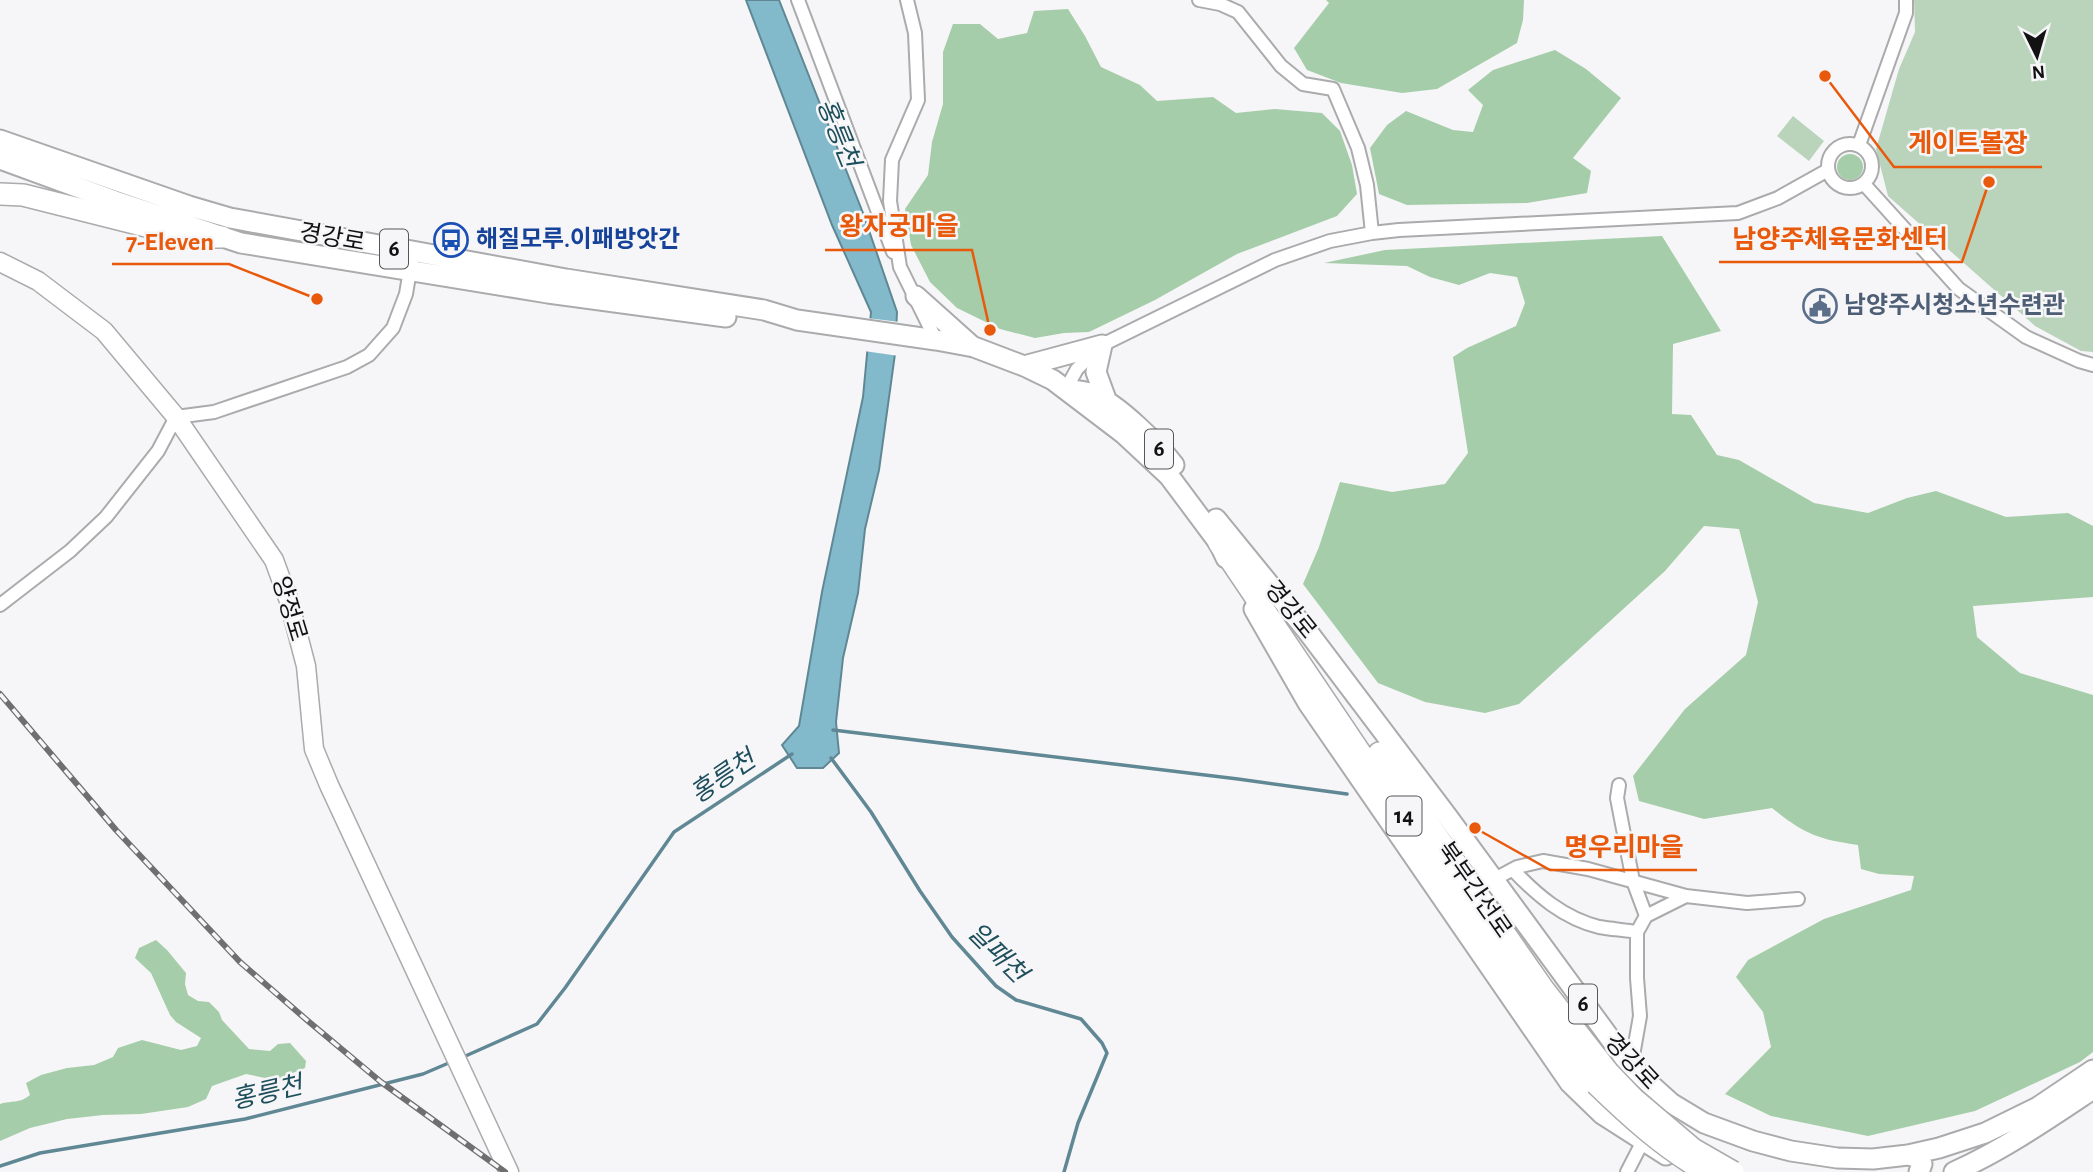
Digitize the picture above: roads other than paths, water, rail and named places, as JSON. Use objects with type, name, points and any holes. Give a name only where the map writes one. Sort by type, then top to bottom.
[{"type":"highway","points":[[0,194],[23,195],[190,237],[222,237]]},
{"type":"highway","name":"북부간선로","points":[[1224,540],[1419,840],[1540,1014],[1602,1078],[1634,1099],[1693,1149],[1733,1172]]},
{"type":"highway","name":"북부간선로","points":[[1602,1078],[1620,1108],[1696,1170]]},
{"type":"main road","name":"경강로","points":[[0,140],[189,206],[412,262]]},
{"type":"main road","name":"경강로","points":[[0,159],[242,243],[566,279],[764,310],[797,320],[974,347],[1024,366],[1066,389],[1124,435],[1168,476],[1308,632],[1631,1067],[1671,1103],[1703,1122],[1753,1141],[1791,1151],[1837,1158],[1873,1159],[1939,1148],[1985,1133],[2038,1107],[2093,1070]]},
{"type":"main road","name":"양정로","points":[[0,262],[38,281],[104,331],[176,417],[274,560],[289,601],[306,666],[314,749],[509,1172]]},
{"type":"main road","points":[[916,296],[974,347]]},
{"type":"main road","points":[[1024,366],[1102,345],[1096,372],[1107,402]]},
{"type":"main road","name":"경강로","points":[[1066,389],[1092,393],[1107,402],[1170,459],[1224,540],[1272,643],[1308,703],[1570,1083],[1602,1114],[1664,1154],[1696,1170]]},
{"type":"main road","points":[[1602,1114],[1631,1067]]},
{"type":"main road","points":[[1954,1172],[1979,1161],[2093,1089]]},
{"type":"main road","points":[[1908,1155],[1920,1158],[1922,1164],[1919,1172]]},
{"type":"main road","points":[[1811,1172],[1822,1161],[1837,1158]]},
{"type":"street","points":[[799,0],[887,238],[936,340]]},
{"type":"street","points":[[900,267],[889,189],[892,160],[918,100],[915,33],[907,0]]},
{"type":"street","points":[[1199,0],[1220,4],[1238,12],[1281,66],[1303,84],[1333,89],[1358,148],[1367,185],[1372,233]]},
{"type":"street","points":[[1859,145],[1906,13],[1906,0]]},
{"type":"street","points":[[1848,143],[1859,145],[1867,151],[1873,164],[1872,172],[1864,184],[1841,187],[1828,170],[1828,162],[1835,149],[1848,143]]},
{"type":"street","points":[[1066,389],[1077,369],[1102,345],[1275,260],[1330,241],[1372,233],[1738,213],[1777,198],[1828,170]]},
{"type":"street","points":[[1864,184],[1959,289],[2026,337],[2093,365]]},
{"type":"street","points":[[0,605],[70,551],[106,517],[158,451],[176,417],[214,412],[347,367],[369,355],[393,328],[406,294],[412,262]]},
{"type":"street","points":[[1619,785],[1617,798],[1633,881],[1646,916]]},
{"type":"street","points":[[1493,880],[1513,870],[1543,861],[1588,869],[1686,896],[1747,903],[1798,899]]},
{"type":"street","points":[[1513,870],[1538,895],[1564,913],[1598,926],[1637,932]]},
{"type":"street","points":[[1631,1067],[1640,1016],[1637,932],[1646,916],[1686,896]]},
{"type":"street","points":[[1627,1172],[1643,1141]]},
{"type":"water","name":"홍릉천","points":[[746,0],[779,0],[863,213],[897,312],[895,354],[879,470],[865,529],[858,593],[843,658],[836,722],[839,753],[823,768],[797,768],[782,745],[799,726],[822,592],[863,397],[871,312],[832,225]]},
{"type":"waterway","points":[[833,730],[1347,794]]},
{"type":"waterway","name":"홍릉천","points":[[461,1058],[537,1024],[674,832],[792,754]]},
{"type":"waterway","name":"일패천","points":[[831,758],[871,812],[952,937],[996,986],[1016,1000],[1081,1019],[1102,1043],[1107,1053],[1078,1123],[1064,1172]]},
{"type":"waterway","name":"홍릉천","points":[[0,1166],[40,1153],[245,1119],[423,1074],[451,1062]]},
{"type":"railway","points":[[0,694],[116,830],[240,962],[381,1082],[505,1172]]},
{"type":"place","name":"게이트볼장","points":[[1825,76]]},
{"type":"place","name":"남양주체육문화센터","points":[[1989,182]]},
{"type":"place","name":"해질모루.이패방앗간","points":[[451,240]]},
{"type":"place","name":"7-Eleven","points":[[317,299]]},
{"type":"place","name":"남양주시청소년수련관","points":[[1820,306]]},
{"type":"place","name":"왕자궁마을","points":[[990,330]]},
{"type":"place","name":"명우리마을","points":[[1475,828]]}]
